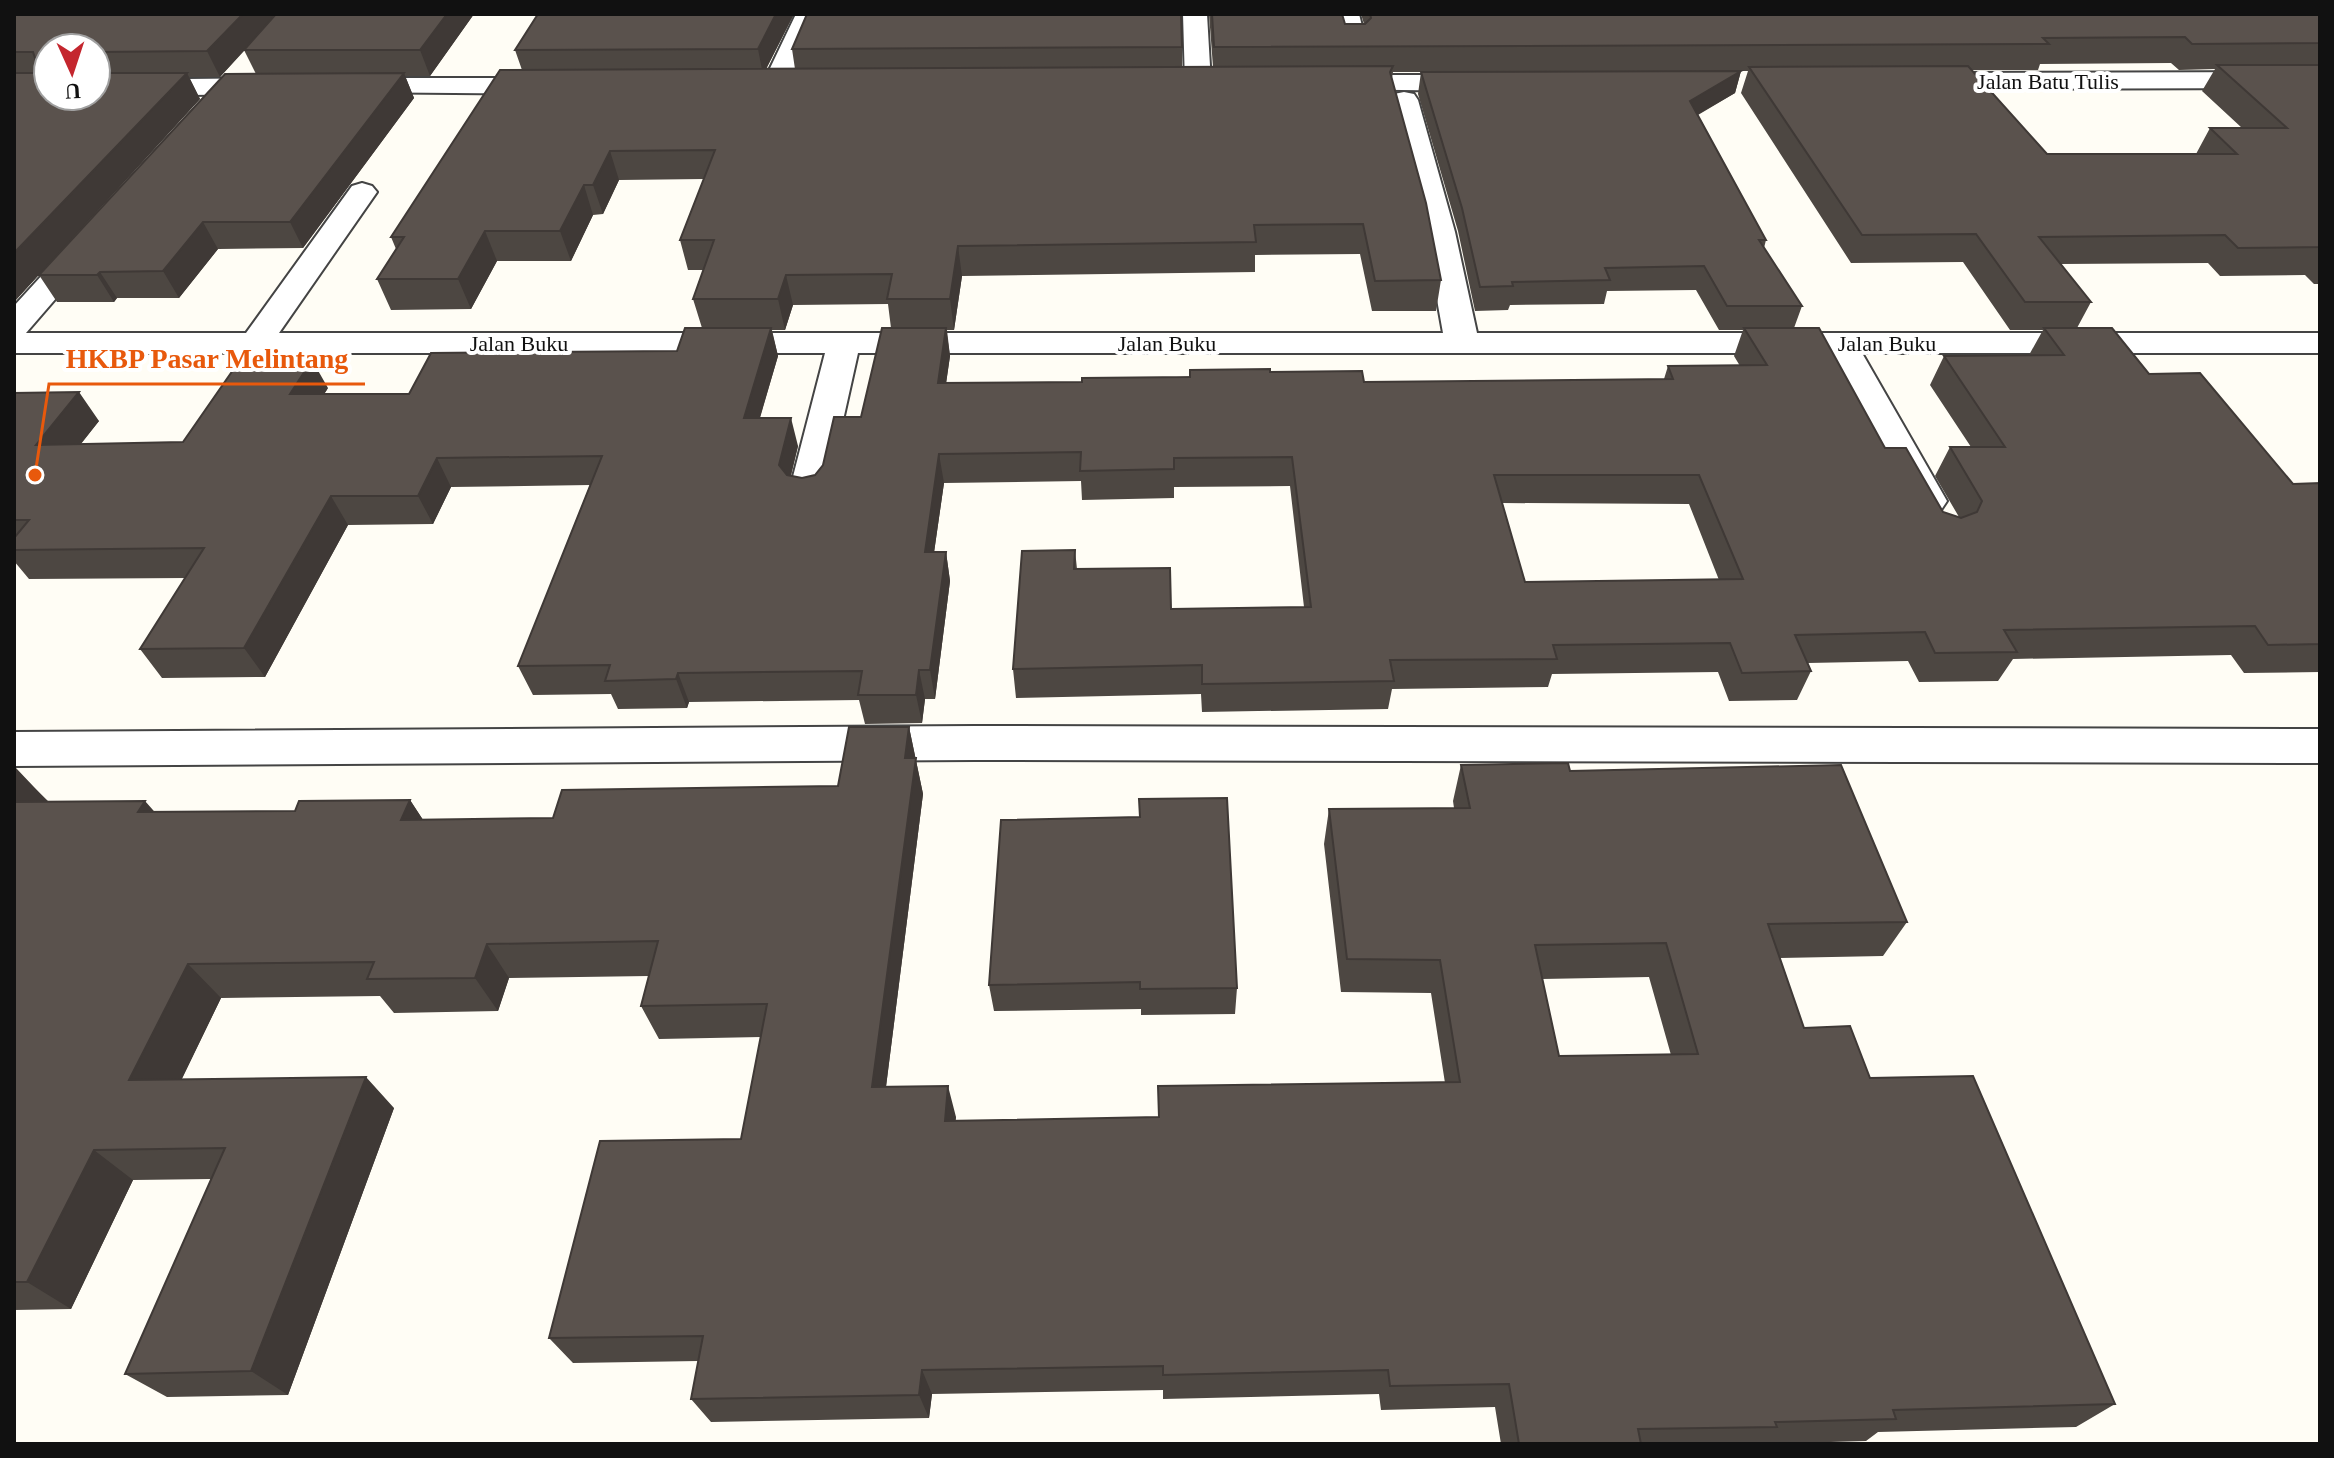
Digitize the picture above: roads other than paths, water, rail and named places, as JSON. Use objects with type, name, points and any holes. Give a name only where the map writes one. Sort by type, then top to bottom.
[{"type":"street","points":[[775,85],[808,14]]},
{"type":"street","points":[[1195,14],[1198,83]]},
{"type":"street","points":[[1347,14],[1353,42]]},
{"type":"street","points":[[208,109],[257,55]]},
{"type":"street","name":"Jalan Batu Tulis","points":[[1897,82],[2320,80]]},
{"type":"street","points":[[1167,84],[1229,83]]},
{"type":"street","points":[[1306,83],[1510,83]]},
{"type":"street","points":[[744,85],[806,85]]},
{"type":"street","points":[[112,88],[573,86]]},
{"type":"street","points":[[1404,100],[1440,232],[1462,343]]},
{"type":"street","points":[[256,342],[362,192]]},
{"type":"street","points":[[14,326],[106,223]]},
{"type":"street","name":"Jalan Buku","points":[[14,343],[2320,343]]},
{"type":"street","points":[[808,492],[844,343]]},
{"type":"street","points":[[1839,343],[1944,531]]},
{"type":"street","points":[[14,749],[974,743],[2320,746]]},
{"type":"place","name":"HKBP Pasar Melintang","points":[[35,475]]}]
